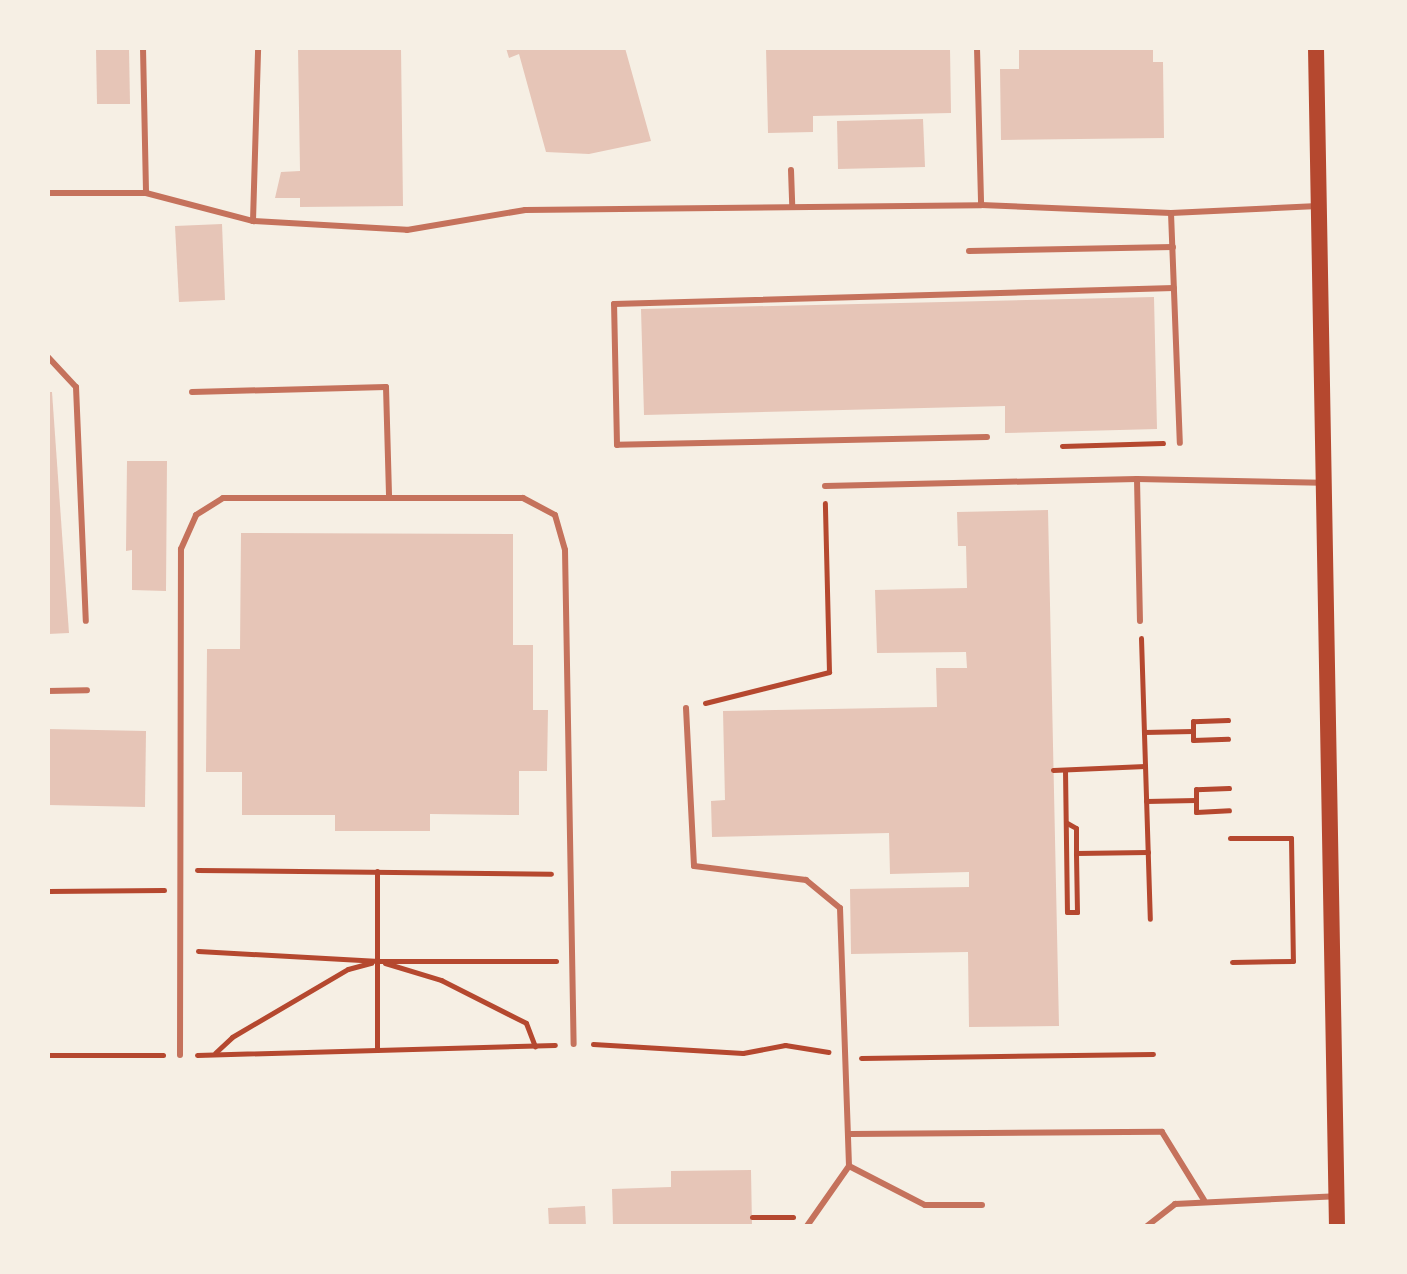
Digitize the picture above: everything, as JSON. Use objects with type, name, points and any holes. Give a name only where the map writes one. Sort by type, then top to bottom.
[{"type":"main road","points":[[1316,48],[1321,483],[1337,1226]]},
{"type":"lane","points":[[143,48],[146,193]]},
{"type":"lane","points":[[253,221],[258,48]]},
{"type":"lane","points":[[977,48],[981,205]]},
{"type":"lane","points":[[791,170],[792,207]]},
{"type":"lane","points":[[48,193],[146,193],[253,221],[407,230],[525,210],[981,205],[1171,213],[1318,206]]},
{"type":"lane","points":[[1171,213],[1180,443]]},
{"type":"lane","points":[[969,251],[1173,247]]},
{"type":"lane","points":[[987,437],[617,445],[614,304],[1174,288]]},
{"type":"lane","points":[[48,357],[76,387],[86,621]]},
{"type":"lane","points":[[192,392],[386,387],[389,496]]},
{"type":"lane","points":[[825,486],[1137,479],[1203,479],[1223,485],[1321,483]]},
{"type":"lane","points":[[1137,479],[1140,621]]},
{"type":"lane","points":[[180,1055],[181,549],[196,515],[223,498],[523,498],[555,515],[565,550],[574,1044]]},
{"type":"lane","points":[[48,691],[87,690]]},
{"type":"lane","points":[[686,708],[694,866],[806,880],[840,908],[848,1059],[849,1166],[810,1216],[807,1226]]},
{"type":"lane","points":[[170,950],[181,950]]},
{"type":"lane","points":[[850,1134],[1162,1132],[1204,1200]]},
{"type":"lane","points":[[849,1166],[925,1205],[982,1205]]},
{"type":"lane","points":[[1147,1226],[1175,1204],[1204,1200],[1336,1196]]},
{"type":"path","points":[[1062,446],[1180,443]]},
{"type":"path","points":[[686,708],[829,672],[825,486]]},
{"type":"path","points":[[1140,621],[1150,919]]},
{"type":"path","points":[[1228,720],[1193,721],[1193,740],[1228,739]]},
{"type":"path","points":[[1144,732],[1193,731]]},
{"type":"path","points":[[1053,770],[1145,766]]},
{"type":"path","points":[[1065,770],[1067,912],[1077,912],[1076,828],[1066,822]]},
{"type":"path","points":[[1229,788],[1196,789],[1196,812],[1229,810]]},
{"type":"path","points":[[1146,801],[1196,800]]},
{"type":"path","points":[[1230,838],[1291,838],[1292,871],[1293,961],[1232,962]]},
{"type":"path","points":[[1076,853],[1148,852]]},
{"type":"path","points":[[181,870],[572,874]]},
{"type":"path","points":[[377,871],[377,1050]]},
{"type":"path","points":[[1292,871],[1303,871]]},
{"type":"path","points":[[48,891],[181,890]]},
{"type":"path","points":[[181,950],[379,961],[573,961]]},
{"type":"path","points":[[214,1054],[232,1037],[348,969],[379,961],[441,980],[526,1023],[535,1046]]},
{"type":"path","points":[[48,1055],[180,1055],[574,1044],[700,1046],[743,1053],[785,1045],[848,1059],[1153,1054]]},
{"type":"path","points":[[752,1217],[810,1216]]},
{"type":"building","points":[[96,48],[129,48],[130,104],[97,104]]},
{"type":"building","points":[[298,48],[401,48],[403,206],[300,207],[300,198],[275,198],[281,172],[300,171]]},
{"type":"building","points":[[506,48],[625,48],[651,141],[589,154],[546,152],[519,54],[509,58]]},
{"type":"building","points":[[766,48],[950,48],[951,113],[813,116],[813,132],[768,133]]},
{"type":"building","points":[[1019,48],[1153,48],[1153,62],[1163,62],[1164,138],[1001,140],[1000,69],[1019,69]]},
{"type":"building","points":[[923,119],[925,167],[838,169],[837,121]]},
{"type":"building","points":[[222,224],[225,300],[179,302],[175,226]]},
{"type":"building","points":[[1154,297],[1157,429],[1005,433],[1005,406],[644,415],[641,309]]},
{"type":"building","points":[[48,392],[52,392],[69,633],[48,634]]},
{"type":"building","points":[[127,461],[167,461],[166,591],[132,590],[132,550],[126,551]]},
{"type":"building","points":[[1048,510],[1059,1026],[969,1027],[968,952],[851,954],[850,889],[969,887],[969,872],[890,874],[889,833],[712,837],[711,801],[725,800],[723,711],[937,707],[936,668],[967,668],[966,652],[877,653],[875,590],[967,588],[966,546],[958,546],[957,512]]},
{"type":"building","points":[[241,533],[513,534],[513,645],[533,645],[533,710],[548,710],[547,771],[519,771],[519,815],[430,814],[430,831],[335,831],[335,815],[242,815],[242,772],[206,772],[207,649],[240,649]]},
{"type":"building","points":[[48,729],[146,731],[145,807],[48,805]]},
{"type":"building","points":[[751,1170],[752,1226],[613,1226],[612,1189],[671,1187],[671,1171]]},
{"type":"building","points":[[585,1206],[586,1226],[549,1226],[548,1208]]}]
